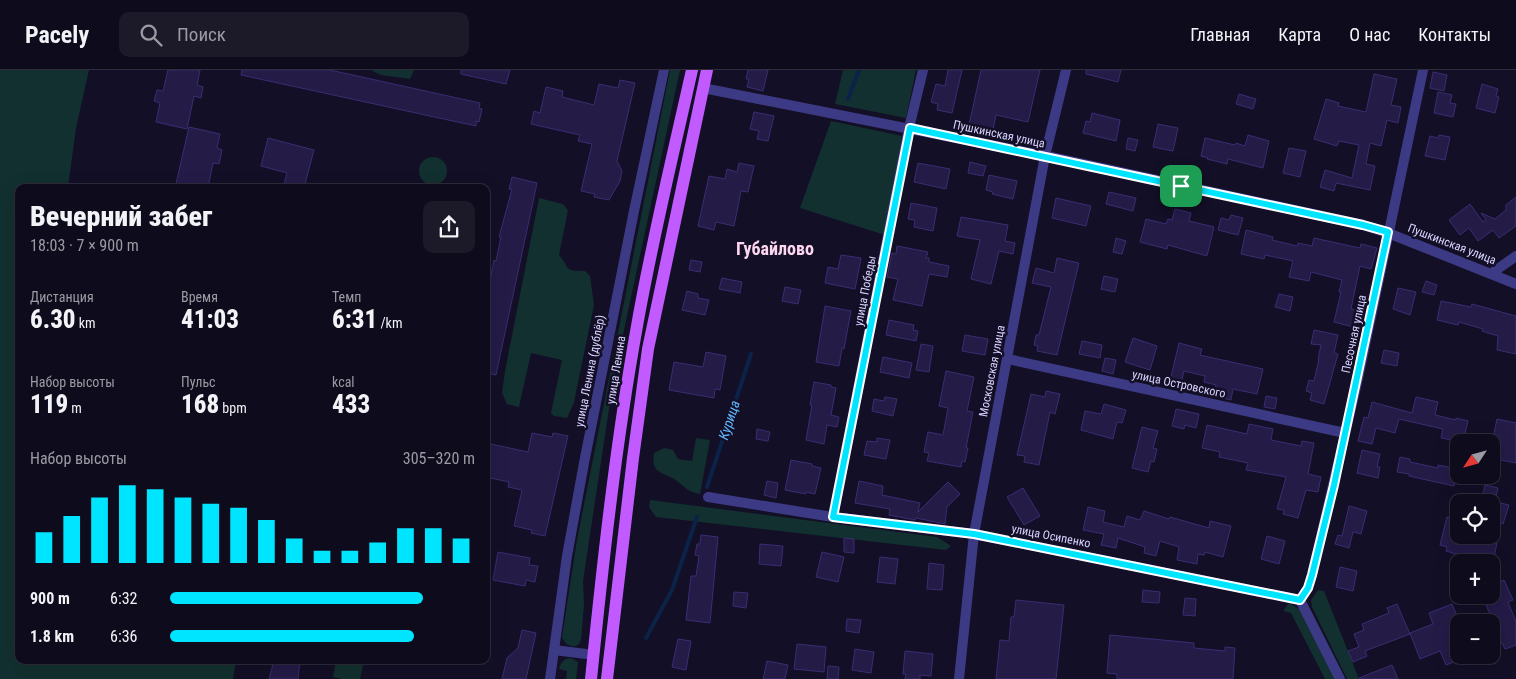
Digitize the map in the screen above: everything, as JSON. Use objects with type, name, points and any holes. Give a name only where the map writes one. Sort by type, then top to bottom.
[{"type":"main road","name":"улица Ленина","points":[[591,679],[633,347],[692,70]]},
{"type":"main road","points":[[607,679],[648,350],[707,70]]},
{"type":"street","name":"улица Ленина (дублёр)","points":[[550,679],[567,556],[591,427],[664,70]]},
{"type":"street","name":"улица Победы","points":[[833,517],[922,70]]},
{"type":"street","name":"Московская улица","points":[[959,679],[974,534],[1046,156],[1066,70]]},
{"type":"street","name":"Песочная улица","points":[[1300,600],[1308,588],[1312,575],[1345,433],[1423,70]]},
{"type":"street","name":"Пушкинская улица","points":[[703,88],[1046,156],[1354,223],[1388,232],[1516,284]]},
{"type":"street","points":[[1492,273],[1516,256]]},
{"type":"street","name":"улица Островского","points":[[1008,359],[1345,433]]},
{"type":"street","name":"улица Осипенко","points":[[708,498],[833,517],[974,534],[1300,600]]},
{"type":"street","points":[[1300,600],[1340,679]]},
{"type":"street","points":[[554,650],[594,655]]},
{"type":"green space","points":[[0,70],[89,70],[76,128],[68,184],[15,184],[15,664],[235,664],[233,679],[0,679]]},
{"type":"green space","points":[[371,70],[414,70],[410,79],[381,75]]},
{"type":"green space","points":[[670,70],[680,70],[625,325],[609,409],[583,581],[584,605],[581,640],[577,645],[571,646],[562,637],[577,540]]},
{"type":"green space","points":[[843,70],[916,70],[906,118],[835,104]]},
{"type":"green space","points":[[831,121],[902,136],[885,235],[800,208]]},
{"type":"green space","points":[[428,158],[438,158],[446,166],[446,176],[438,184],[428,184],[420,176],[420,166]]},
{"type":"green space","points":[[539,198],[563,204],[568,210],[559,255],[570,270],[585,271],[590,276],[594,305],[574,402],[567,418],[554,416],[551,413],[562,360],[531,353],[519,407],[507,404],[502,393]]},
{"type":"green space","points":[[696,438],[710,440],[700,494],[689,491],[677,481],[660,472],[656,469],[653,460],[654,453],[664,448],[673,450],[678,459],[692,461]]},
{"type":"green space","points":[[650,500],[937,537],[951,546],[946,550],[656,517],[649,507]]},
{"type":"green space","points":[[1318,590],[1324,591],[1359,679],[1347,679],[1312,607],[1311,600]]},
{"type":"green space","points":[[1289,603],[1301,610],[1335,679],[1325,679],[1291,613],[1283,611]]},
{"type":"green space","points":[[571,658],[578,662],[576,679],[566,679],[567,671],[559,669],[563,661]]},
{"type":"green space","points":[[335,664],[363,664],[360,679],[333,677]]},
{"type":"building","points":[[168,70],[200,70],[197,85],[203,87],[201,98],[194,96],[187,129],[156,122],[160,103],[154,101],[157,90],[163,91]]},
{"type":"building","points":[[242,70],[330,70],[480,103],[479,108],[482,109],[479,122],[476,121],[476,126],[241,75]]},
{"type":"building","points":[[461,70],[510,70],[506,84],[461,74]]},
{"type":"building","points":[[748,70],[768,70],[763,91],[747,87],[749,79],[746,79]]},
{"type":"building","points":[[948,70],[962,70],[952,113],[937,110],[938,104],[931,102],[936,84],[945,86]]},
{"type":"building","points":[[981,70],[1040,70],[1028,122],[996,115],[993,130],[969,125]]},
{"type":"building","points":[[1086,70],[1121,70],[1118,82],[1086,74]]},
{"type":"building","points":[[1433,72],[1447,75],[1444,91],[1430,88]]},
{"type":"building","points":[[1374,74],[1397,79],[1391,105],[1401,107],[1398,123],[1387,120],[1381,146],[1370,143],[1366,164],[1375,166],[1370,190],[1336,183],[1334,191],[1320,187],[1325,170],[1352,178],[1359,145],[1339,141],[1337,146],[1314,139],[1326,99],[1339,103],[1338,106],[1366,112]]},
{"type":"building","points":[[620,80],[635,83],[617,161],[622,171],[620,181],[609,200],[594,197],[595,194],[581,191],[592,144],[578,141],[580,135],[531,124],[534,111],[540,113],[546,87],[563,91],[562,97],[594,105],[599,84],[618,88]]},
{"type":"building","points":[[1482,84],[1498,89],[1496,96],[1499,97],[1495,113],[1476,108]]},
{"type":"building","points":[[1438,92],[1452,95],[1450,103],[1456,104],[1453,117],[1434,113]]},
{"type":"building","points":[[1239,94],[1256,99],[1253,109],[1236,104]]},
{"type":"building","points":[[754,112],[774,116],[768,141],[757,139],[759,131],[750,129]]},
{"type":"building","points":[[1092,113],[1120,120],[1116,141],[1083,133],[1086,121],[1090,122]]},
{"type":"building","points":[[1158,124],[1178,128],[1173,151],[1153,147]]},
{"type":"building","points":[[189,127],[220,134],[217,148],[222,150],[219,164],[213,163],[209,184],[176,184]]},
{"type":"building","points":[[1248,135],[1269,141],[1263,168],[1228,159],[1227,164],[1201,156],[1205,138],[1245,146]]},
{"type":"building","points":[[1439,135],[1450,137],[1445,160],[1425,156],[1430,136],[1438,138]]},
{"type":"building","points":[[268,138],[314,150],[305,184],[284,184],[287,173],[261,166]]},
{"type":"building","points":[[1128,138],[1138,140],[1135,151],[1126,149]]},
{"type":"building","points":[[1289,148],[1306,151],[1300,177],[1283,173]]},
{"type":"building","points":[[970,162],[986,166],[983,176],[968,173]]},
{"type":"building","points":[[739,163],[754,166],[748,192],[741,191],[734,226],[716,222],[714,230],[698,226],[709,176],[725,179],[727,169],[737,172]]},
{"type":"building","points":[[918,163],[950,169],[946,189],[914,182]]},
{"type":"building","points":[[989,175],[1017,181],[1013,199],[992,194],[993,192],[986,190]]},
{"type":"building","points":[[512,177],[537,183],[496,375],[490,374],[490,280],[512,189],[509,189]]},
{"type":"building","points":[[1109,192],[1136,198],[1133,211],[1106,204]]},
{"type":"building","points":[[1516,197],[1516,226],[1499,238],[1493,230],[1478,241],[1469,228],[1460,235],[1449,220],[1470,204],[1483,222],[1486,220],[1481,213],[1495,219],[1506,210],[1506,205]]},
{"type":"building","points":[[1056,198],[1091,206],[1086,226],[1052,218]]},
{"type":"building","points":[[911,203],[937,208],[933,231],[914,227],[915,220],[908,219]]},
{"type":"building","points":[[1175,209],[1191,213],[1189,221],[1214,227],[1207,256],[1168,245],[1167,249],[1140,242],[1146,219],[1166,224],[1168,219],[1172,220]]},
{"type":"building","points":[[1231,215],[1243,218],[1238,235],[1218,230],[1221,218],[1229,220]]},
{"type":"building","points":[[961,217],[1008,225],[1005,241],[1015,243],[1013,254],[999,251],[991,284],[971,279],[980,240],[957,236]]},
{"type":"building","points":[[1246,230],[1273,237],[1272,240],[1297,246],[1298,243],[1312,246],[1314,238],[1360,248],[1361,244],[1377,248],[1371,269],[1360,266],[1351,309],[1361,311],[1357,328],[1334,322],[1342,280],[1311,272],[1309,281],[1289,277],[1293,261],[1265,255],[1264,259],[1241,254]]},
{"type":"building","points":[[1116,238],[1126,241],[1122,254],[1113,252]]},
{"type":"building","points":[[897,246],[928,252],[926,258],[929,258],[929,262],[949,266],[947,277],[929,274],[922,306],[893,300],[898,279],[887,277],[892,253],[896,254]]},
{"type":"building","points":[[841,255],[861,258],[855,289],[825,283],[828,267],[838,269]]},
{"type":"building","points":[[1057,258],[1079,263],[1057,355],[1037,351],[1038,346],[1034,345],[1036,335],[1039,335],[1051,287],[1032,283],[1036,268],[1054,273]]},
{"type":"building","points":[[691,260],[702,262],[700,272],[689,270]]},
{"type":"building","points":[[1104,276],[1118,279],[1115,292],[1101,289]]},
{"type":"building","points":[[722,278],[742,282],[740,293],[719,289]]},
{"type":"building","points":[[1426,281],[1437,285],[1434,295],[1422,292]]},
{"type":"building","points":[[785,287],[801,290],[798,304],[782,301]]},
{"type":"building","points":[[1398,288],[1416,292],[1410,315],[1393,309]]},
{"type":"building","points":[[687,291],[698,294],[698,298],[709,300],[705,315],[682,310]]},
{"type":"building","points":[[1279,294],[1293,297],[1290,311],[1275,307]]},
{"type":"building","points":[[1441,301],[1471,307],[1472,304],[1516,316],[1516,354],[1497,350],[1498,336],[1482,331],[1483,329],[1459,322],[1458,325],[1437,320]]},
{"type":"building","points":[[825,306],[851,311],[839,366],[816,362]]},
{"type":"building","points":[[889,320],[914,325],[913,330],[918,331],[916,341],[886,335]]},
{"type":"building","points":[[1314,330],[1338,335],[1334,353],[1338,354],[1324,404],[1310,400],[1312,393],[1306,391],[1309,380],[1314,381],[1321,345],[1311,344]]},
{"type":"building","points":[[965,335],[988,339],[985,355],[962,351]]},
{"type":"building","points":[[1133,338],[1157,346],[1150,370],[1125,362]]},
{"type":"building","points":[[1082,341],[1102,345],[1100,358],[1079,354]]},
{"type":"building","points":[[1179,343],[1202,349],[1200,355],[1263,369],[1257,394],[1233,389],[1231,400],[1214,396],[1216,385],[1204,382],[1205,376],[1184,371],[1180,388],[1169,385]]},
{"type":"building","points":[[921,344],[933,346],[929,372],[916,370]]},
{"type":"building","points":[[1384,350],[1399,353],[1397,366],[1381,363]]},
{"type":"building","points":[[706,352],[726,356],[720,390],[715,389],[714,398],[669,390],[674,362],[703,367]]},
{"type":"building","points":[[883,357],[912,363],[909,378],[880,372]]},
{"type":"building","points":[[1105,358],[1116,360],[1113,374],[1102,371]]},
{"type":"building","points":[[946,371],[974,377],[967,411],[973,412],[966,448],[968,448],[965,462],[962,461],[961,467],[927,461],[929,453],[924,452],[928,432],[943,435],[948,408],[939,406]]},
{"type":"building","points":[[814,382],[831,385],[831,387],[836,388],[831,415],[839,417],[837,427],[827,425],[824,444],[806,440]]},
{"type":"building","points":[[1046,391],[1060,394],[1055,414],[1050,412],[1039,465],[1024,462],[1025,456],[1017,455],[1031,394],[1045,397]]},
{"type":"building","points":[[1266,396],[1277,398],[1275,409],[1264,407]]},
{"type":"building","points":[[885,397],[897,399],[893,416],[872,411],[874,399],[884,401]]},
{"type":"building","points":[[1416,397],[1438,402],[1435,415],[1468,421],[1465,434],[1450,434],[1450,440],[1441,438],[1443,429],[1399,419],[1395,433],[1376,428],[1372,444],[1358,441],[1364,417],[1368,418],[1372,402],[1412,413]]},
{"type":"building","points":[[1104,404],[1126,410],[1122,423],[1117,422],[1113,439],[1081,430],[1085,411],[1101,414]]},
{"type":"building","points":[[1176,409],[1199,414],[1196,428],[1185,425],[1184,429],[1172,426]]},
{"type":"building","points":[[1497,419],[1516,423],[1516,463],[1500,460],[1500,434],[1494,434]]},
{"type":"building","points":[[1249,424],[1273,429],[1271,440],[1301,446],[1302,441],[1314,443],[1308,474],[1321,477],[1318,492],[1306,490],[1298,518],[1283,514],[1284,510],[1277,509],[1286,477],[1246,470],[1248,463],[1219,457],[1220,452],[1202,448],[1207,425],[1247,434]]},
{"type":"building","points":[[1142,427],[1158,431],[1153,448],[1157,449],[1154,462],[1151,461],[1148,472],[1132,468]]},
{"type":"building","points":[[757,429],[770,432],[768,441],[756,439]]},
{"type":"building","points":[[532,433],[552,437],[553,433],[568,436],[545,536],[531,533],[532,530],[514,526],[522,490],[508,487],[509,482],[490,478],[490,444],[528,452]]},
{"type":"building","points":[[877,438],[890,440],[886,459],[864,455],[867,441],[877,442]]},
{"type":"building","points":[[1362,450],[1380,454],[1377,467],[1380,467],[1378,478],[1357,473]]},
{"type":"building","points":[[1400,457],[1410,459],[1410,462],[1438,468],[1438,465],[1450,467],[1450,484],[1454,484],[1454,486],[1397,472]]},
{"type":"building","points":[[791,460],[812,464],[812,466],[821,468],[815,494],[785,490]]},
{"type":"building","points":[[767,481],[778,483],[776,498],[764,495]]},
{"type":"building","points":[[859,481],[883,486],[882,495],[920,503],[918,512],[948,482],[960,494],[947,507],[945,524],[889,515],[890,509],[855,503]]},
{"type":"building","points":[[1485,485],[1498,488],[1497,494],[1483,494]]},
{"type":"building","points":[[1023,488],[1040,516],[1024,525],[1007,497]]},
{"type":"building","points":[[1500,503],[1509,505],[1503,524],[1500,523]]},
{"type":"building","points":[[1349,506],[1367,511],[1361,534],[1353,532],[1349,548],[1335,544],[1338,535],[1342,536]]},
{"type":"building","points":[[1088,507],[1105,511],[1103,522],[1124,527],[1127,516],[1140,520],[1144,511],[1209,528],[1210,521],[1231,526],[1223,557],[1205,552],[1204,555],[1198,554],[1197,564],[1177,560],[1179,547],[1160,541],[1156,556],[1144,553],[1145,547],[1118,538],[1116,548],[1101,545],[1104,534],[1083,530]]},
{"type":"building","points":[[1447,517],[1450,518],[1450,544],[1497,544],[1495,554],[1456,554],[1446,551],[1447,547],[1440,545]]},
{"type":"building","points":[[701,535],[718,537],[710,623],[686,620],[691,576],[696,576],[699,556],[695,555],[697,544],[700,544]]},
{"type":"building","points":[[1267,536],[1285,541],[1279,564],[1261,559]]},
{"type":"building","points":[[844,538],[854,539],[854,553],[844,552]]},
{"type":"building","points":[[760,544],[783,546],[781,566],[759,564]]},
{"type":"building","points":[[498,552],[530,558],[529,565],[538,566],[535,582],[526,580],[525,586],[493,580]]},
{"type":"building","points":[[822,552],[844,557],[838,582],[816,577]]},
{"type":"building","points":[[880,557],[898,559],[895,584],[877,582]]},
{"type":"building","points":[[929,563],[944,565],[942,590],[927,589]]},
{"type":"building","points":[[1340,567],[1357,571],[1353,591],[1336,587]]},
{"type":"building","points":[[1504,580],[1513,600],[1508,602],[1516,622],[1516,645],[1505,649],[1502,643],[1500,644],[1500,614],[1490,614],[1486,604],[1500,604],[1500,582]]},
{"type":"building","points":[[1143,590],[1160,592],[1159,603],[1142,602]]},
{"type":"building","points":[[734,592],[748,593],[746,608],[733,606]]},
{"type":"building","points":[[1185,598],[1196,599],[1195,616],[1183,615]]},
{"type":"building","points":[[1016,600],[1064,605],[1056,679],[996,679],[1000,640],[1009,641],[1011,617],[1014,617]]},
{"type":"building","points":[[1397,604],[1410,634],[1365,651],[1367,656],[1353,662],[1348,651],[1359,647],[1354,634],[1364,630],[1362,624],[1389,613],[1387,608]]},
{"type":"building","points":[[1452,604],[1456,614],[1450,614],[1450,663],[1446,665],[1440,651],[1420,659],[1410,633],[1433,624],[1429,613]]},
{"type":"building","points":[[847,619],[861,620],[859,633],[846,631]]},
{"type":"building","points":[[522,630],[536,633],[526,679],[502,679],[507,658],[518,648]]},
{"type":"building","points":[[1110,635],[1194,643],[1194,648],[1225,651],[1225,647],[1235,648],[1233,679],[1117,679],[1117,674],[1107,673]]},
{"type":"building","points":[[678,639],[691,641],[686,670],[672,667]]},
{"type":"building","points":[[797,644],[826,647],[824,672],[794,669]]},
{"type":"building","points":[[855,649],[874,652],[871,673],[852,670]]},
{"type":"building","points":[[905,651],[933,654],[931,676],[920,675],[920,679],[905,679],[906,674],[903,674]]},
{"type":"building","points":[[767,661],[788,665],[785,679],[763,679]]},
{"type":"building","points":[[273,664],[300,664],[298,679],[269,679]]},
{"type":"building","points":[[1392,665],[1398,679],[1359,679],[1359,678]]},
{"type":"building","points":[[828,666],[839,667],[838,679],[827,679]]},
{"type":"waterway","name":"Курица","points":[[848,99],[859,70]]},
{"type":"waterway","name":"Курица","points":[[707,487],[751,354]]},
{"type":"waterway","name":"Курица","points":[[646,638],[672,590],[697,517]]},
{"type":"district","name":"Губайлово","points":[[775,248]]},
{"type":"route","points":[[910,128],[1181,186],[1388,232],[1334,485],[1312,575],[1308,588],[1300,600],[974,534],[833,517],[910,128]]}]
